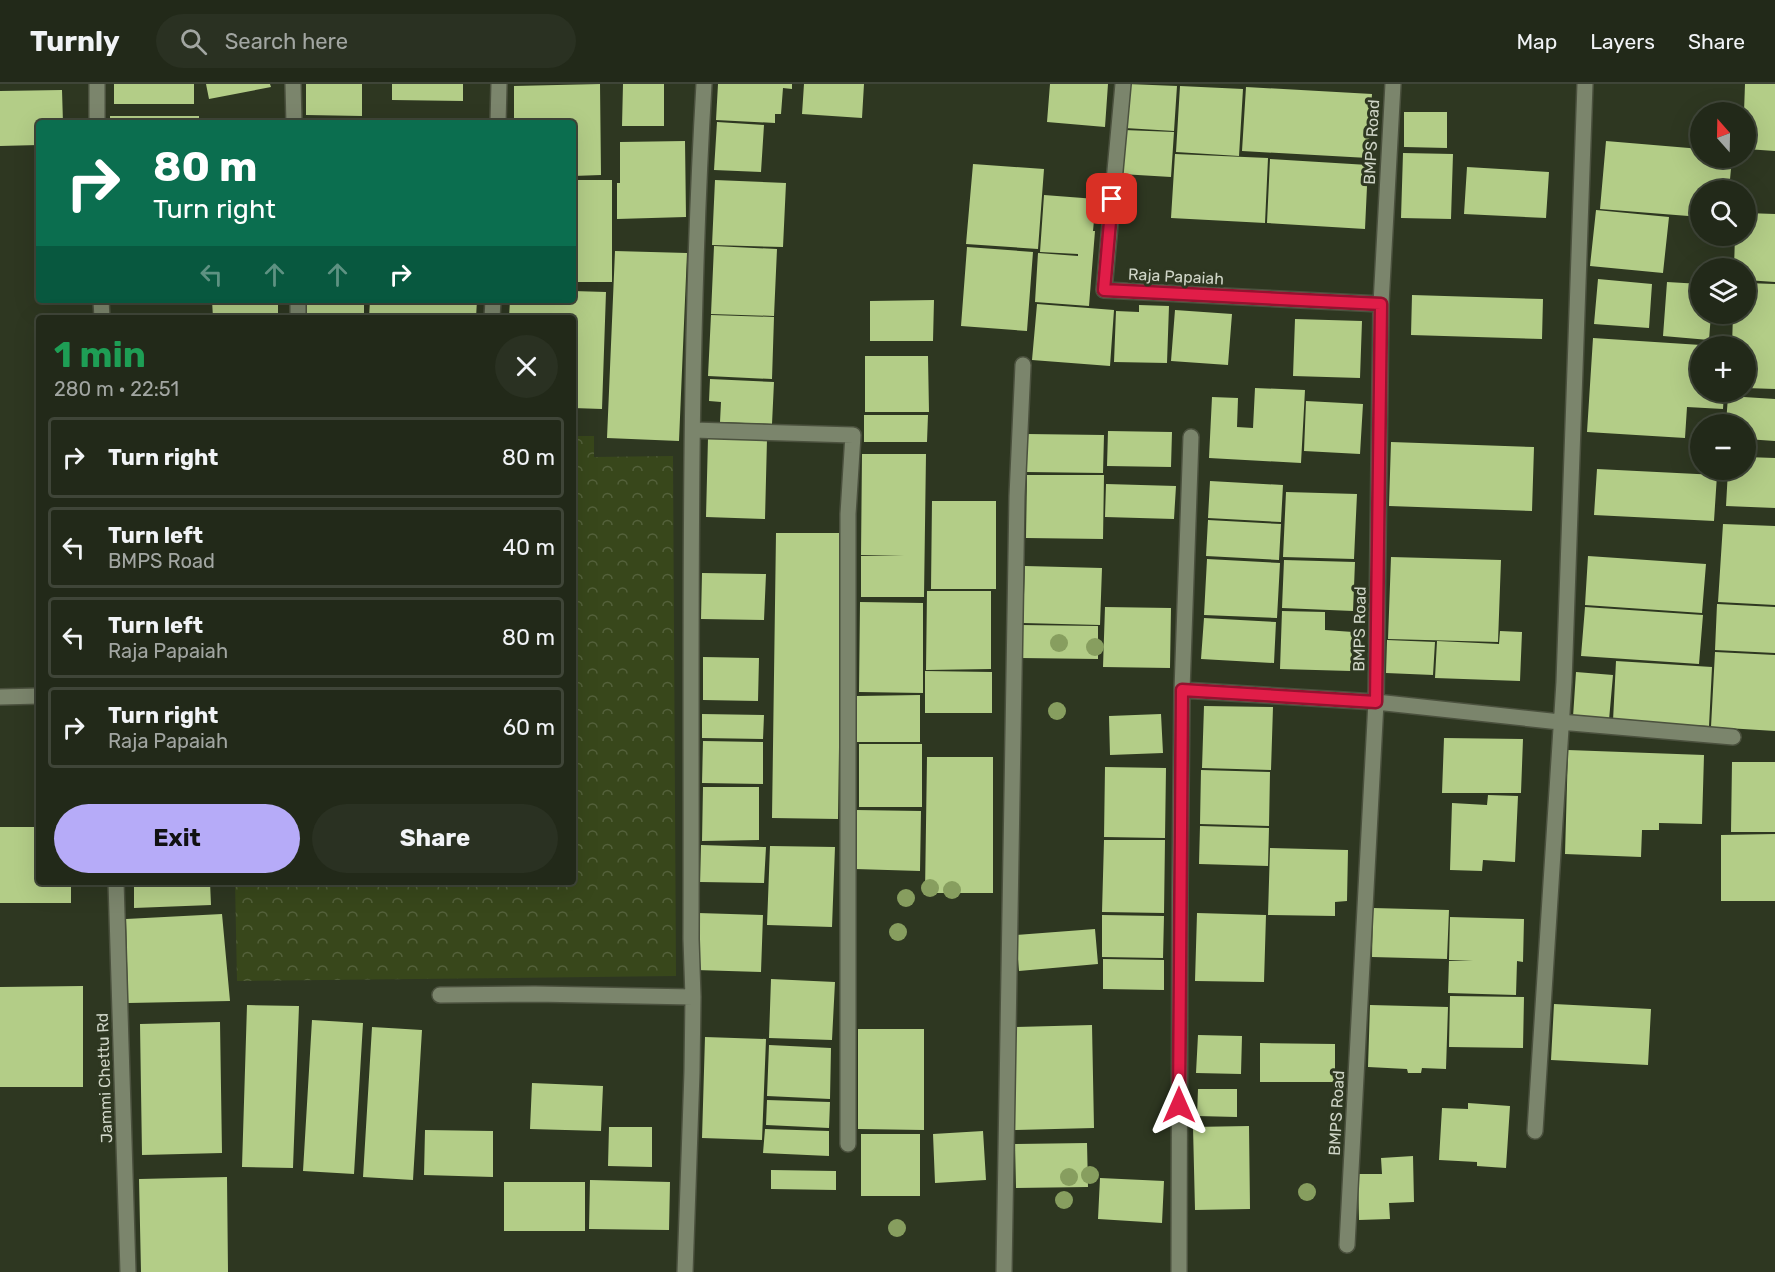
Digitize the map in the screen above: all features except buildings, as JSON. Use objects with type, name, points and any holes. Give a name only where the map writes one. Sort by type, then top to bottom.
[{"type":"street","points":[[97,84],[97,120]]},
{"type":"street","points":[[293,84],[294,120]]},
{"type":"street","points":[[498,120],[500,84]]},
{"type":"street","points":[[685,1272],[693,997],[691,915],[693,430],[699,164],[704,84]]},
{"type":"street","name":"Raja Papaiah","points":[[1123,84],[1104,290],[1381,304]]},
{"type":"street","name":"BMPS Road","points":[[1347,1245],[1376,702],[1381,304],[1393,84]]},
{"type":"street","points":[[1535,1131],[1564,682],[1585,84]]},
{"type":"street","points":[[1004,1272],[1017,496],[1023,365]]},
{"type":"street","points":[[693,430],[853,435],[848,514],[848,1144]]},
{"type":"street","points":[[1179,1272],[1182,690],[1191,437]]},
{"type":"street","points":[[1182,690],[1376,702],[1560,722],[1733,737]]},
{"type":"street","points":[[0,697],[36,696]]},
{"type":"street","name":"Jammi Chettu Rd","points":[[116,885],[128,1272]]},
{"type":"street","points":[[440,994],[693,997]]},
{"type":"green space","points":[[576,436],[594,436],[594,457],[673,456],[676,976],[237,981],[235,885],[576,885]]},
{"type":"route","points":[[1112,199],[1104,290],[1381,304],[1376,702],[1182,690],[1179,1105]]}]
